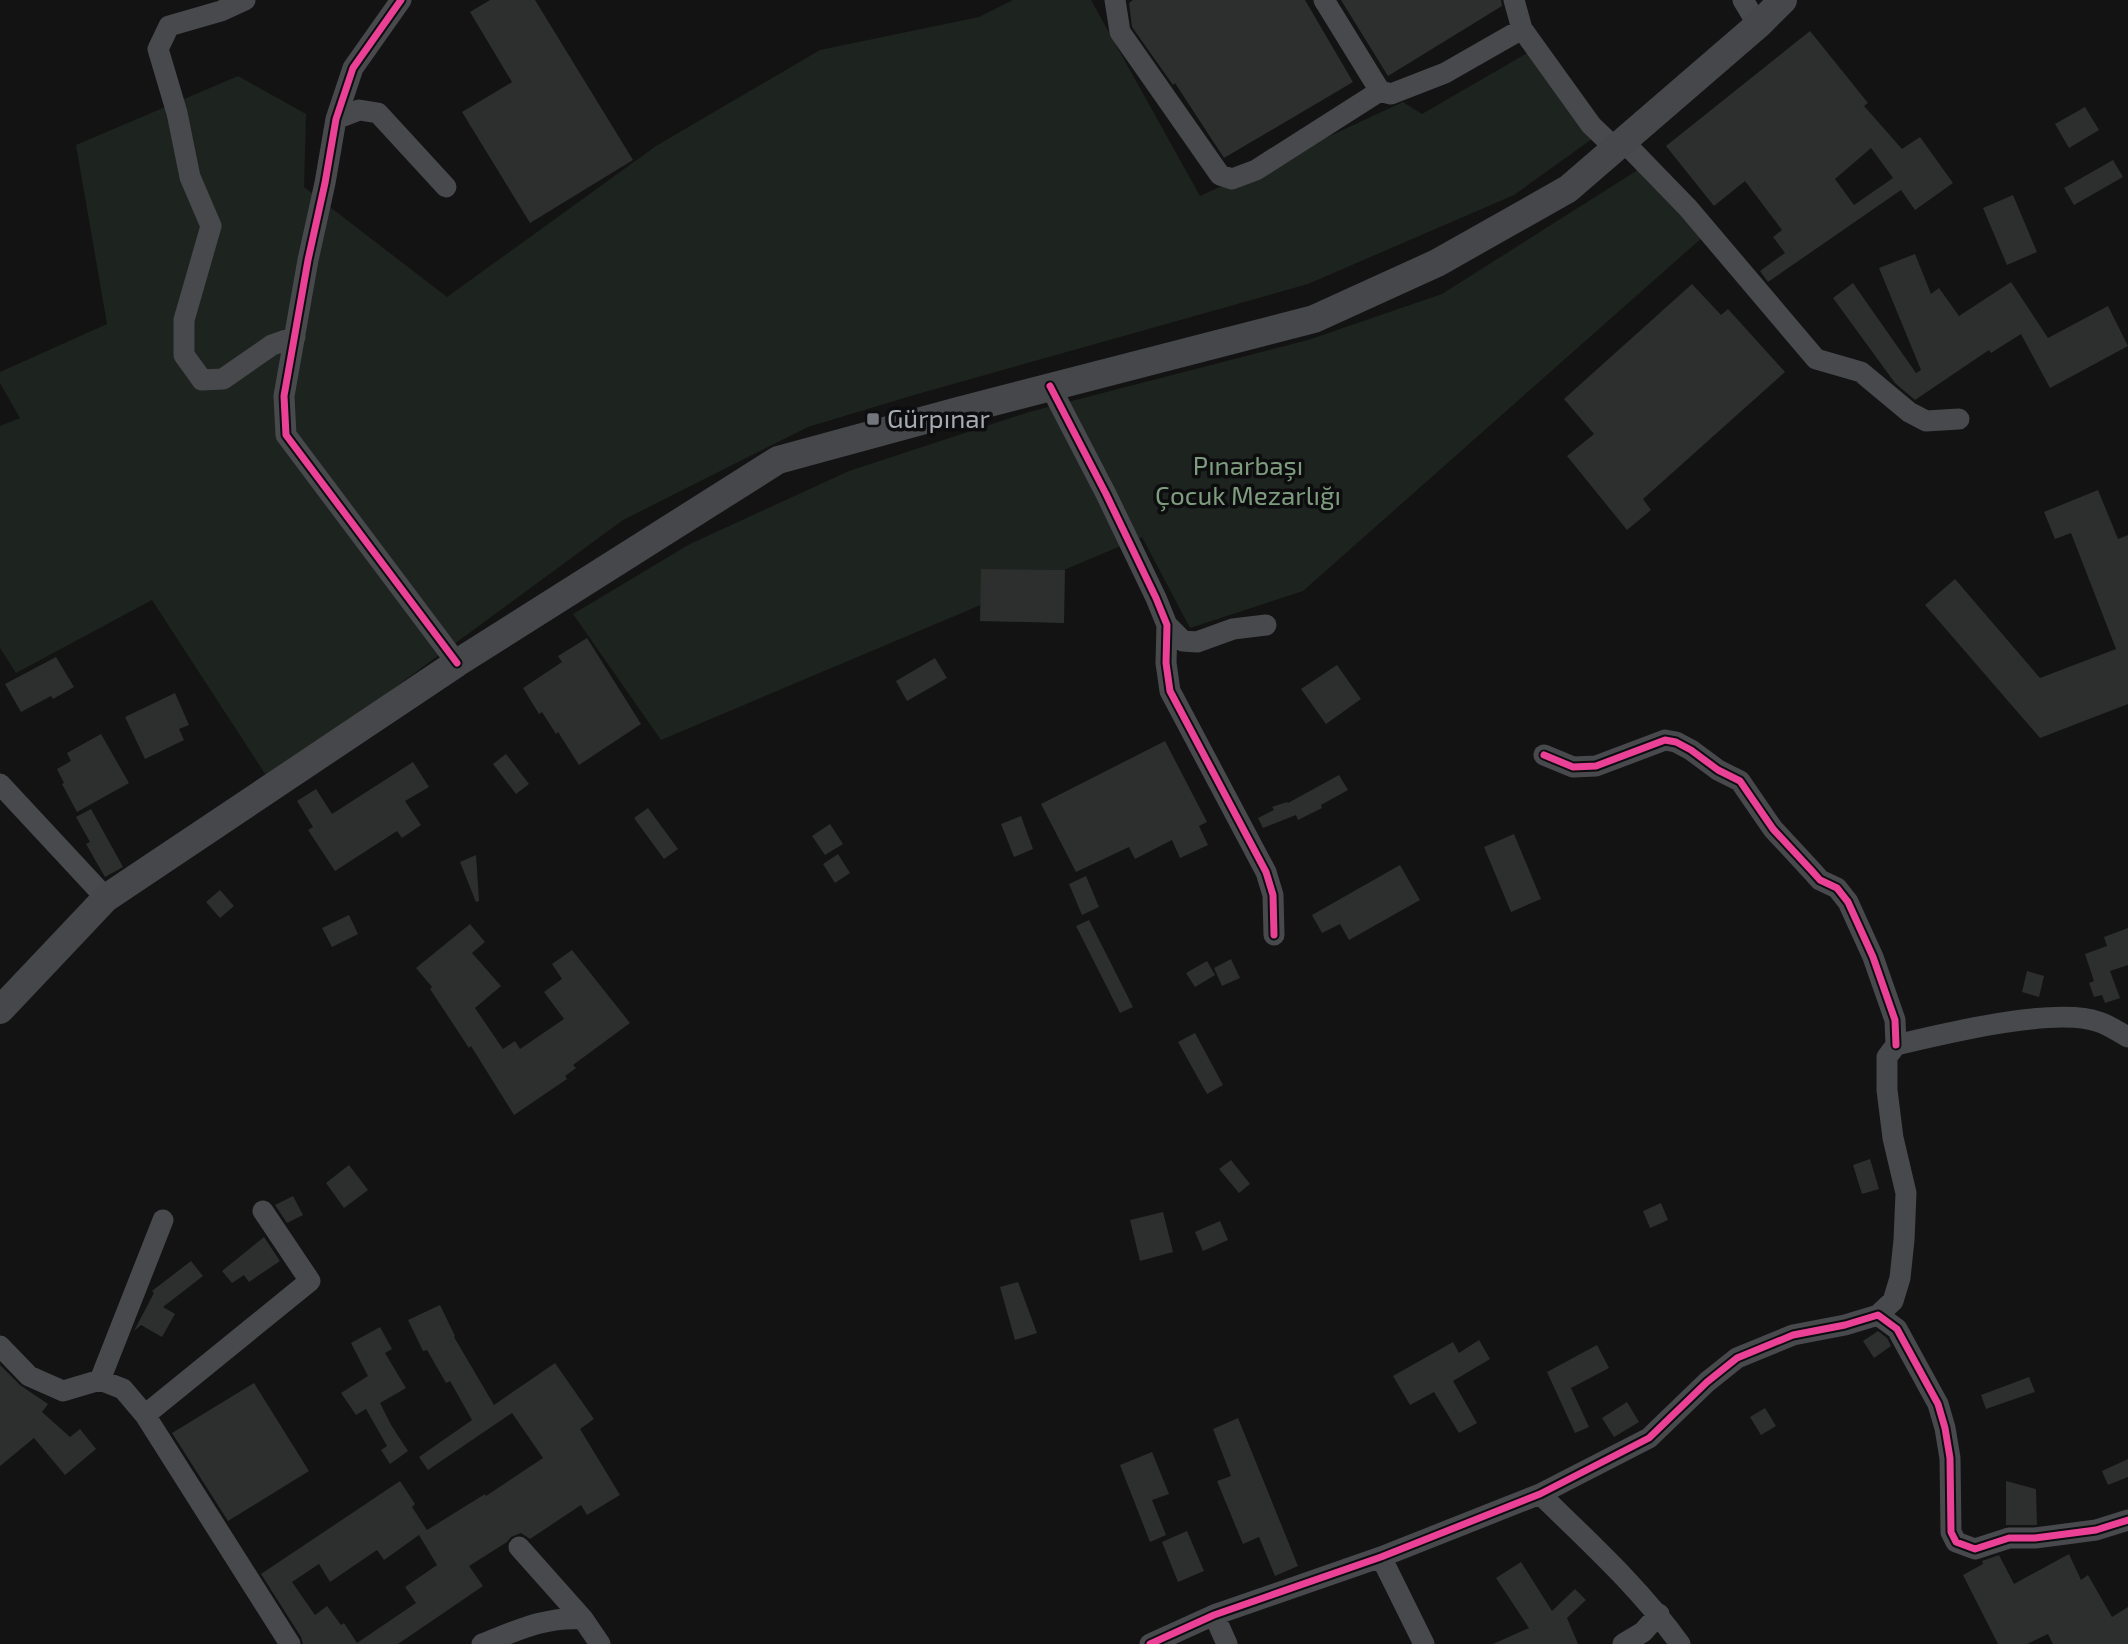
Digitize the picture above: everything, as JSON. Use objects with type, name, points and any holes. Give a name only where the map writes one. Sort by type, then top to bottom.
[{"type":"main road","points":[[0,1010],[106,898],[457,663],[778,460],[1050,386],[1314,319],[1437,263],[1568,189],[1783,0]]},
{"type":"street","points":[[246,0],[221,11],[169,26],[159,49],[177,113],[190,177],[211,226],[184,320],[184,355],[202,380],[223,379],[272,345],[295,337]]},
{"type":"street","points":[[401,0],[353,68],[335,119],[326,183],[308,260],[284,396],[286,435],[457,663]]},
{"type":"street","points":[[1115,0],[1120,32],[1220,175],[1232,180],[1256,170],[1380,90]]},
{"type":"street","points":[[1324,0],[1380,90],[1391,94],[1445,73],[1522,29]]},
{"type":"street","points":[[1514,0],[1522,29],[1591,125],[1619,145],[1688,208],[1816,359],[1861,372],[1909,412],[1926,421],[1959,419]]},
{"type":"street","points":[[1743,0],[1758,24]]},
{"type":"street","points":[[335,119],[359,110],[378,113],[446,187]]},
{"type":"street","points":[[1050,386],[1106,494],[1167,625],[1183,641],[1197,642],[1233,629],[1266,625]]},
{"type":"street","points":[[1167,625],[1166,663],[1170,691],[1266,872],[1273,895],[1274,934]]},
{"type":"street","points":[[1150,1644],[1214,1615],[1381,1557],[1540,1494],[1649,1438],[1707,1382],[1737,1358],[1793,1335],[1845,1325],[1878,1315],[1893,1300],[1900,1278],[1905,1240],[1906,1193],[1893,1138],[1887,1090],[1886,1057],[1895,1045],[1895,1020],[1873,957],[1848,902],[1836,888],[1820,880],[1773,829],[1740,781],[1718,770],[1690,750],[1665,740],[1596,766],[1573,768],[1544,755]]},
{"type":"street","points":[[0,784],[106,898]]},
{"type":"street","points":[[1895,1045],[2012,1022],[2054,1018],[2082,1018],[2100,1022],[2128,1037]]},
{"type":"street","points":[[145,1415],[310,1281],[263,1211]]},
{"type":"street","points":[[100,1380],[163,1220]]},
{"type":"street","points":[[1878,1315],[1897,1329],[1938,1404],[1950,1458],[1951,1532],[1956,1542],[1975,1549],[2009,1538],[2035,1538],[2096,1530],[2128,1520]]},
{"type":"street","points":[[0,1346],[29,1376],[63,1391],[100,1380],[123,1389],[145,1415],[290,1644]]},
{"type":"street","points":[[1540,1494],[1627,1579],[1659,1614],[1680,1644]]},
{"type":"street","points":[[519,1547],[583,1619],[600,1644]]},
{"type":"street","points":[[1381,1557],[1424,1644]]},
{"type":"street","points":[[1623,1644],[1643,1632],[1659,1614]]},
{"type":"street","points":[[1214,1615],[1227,1644]]},
{"type":"street","points":[[482,1644],[534,1623],[562,1618],[583,1619]]},
{"type":"green space","points":[[1013,0],[1091,0],[1200,196],[1403,102],[1422,114],[1529,52],[1592,139],[1514,195],[1308,284],[808,427],[623,520],[269,780],[152,600],[16,673],[0,648],[0,426],[20,418],[0,383],[0,372],[107,324],[76,145],[238,76],[306,114],[304,187],[447,297],[656,146],[820,50],[979,17]]},
{"type":"green space","name":"Pınarbaşı Çocuk Mezarlığı","points":[[1644,166],[1704,236],[1303,591],[1190,628],[1142,537],[661,740],[573,614],[690,544],[849,471],[1029,412],[1308,340],[1442,294]]},
{"type":"building","points":[[490,0],[535,0],[633,160],[530,223],[462,112],[512,82],[470,12]]},
{"type":"building","points":[[1133,0],[1305,0],[1353,82],[1224,158],[1175,83],[1173,85],[1132,27],[1129,3]]},
{"type":"building","points":[[1341,0],[1501,0],[1502,6],[1388,76]]},
{"type":"building","points":[[1810,31],[1868,103],[1864,106],[1902,149],[1920,137],[1953,183],[1915,210],[1901,190],[1768,282],[1760,271],[1785,253],[1773,237],[1782,230],[1745,181],[1714,206],[1666,146]],"holes":[[[1871,148],[1893,178],[1854,205],[1835,179]]]},
{"type":"building","points":[[2085,107],[2099,130],[2069,148],[2055,124]]},
{"type":"building","points":[[2113,160],[2123,177],[2074,205],[2064,188]]},
{"type":"building","points":[[2013,195],[2037,252],[2007,265],[1983,208]]},
{"type":"building","points":[[1915,254],[1931,294],[1939,288],[1959,316],[2011,282],[2048,338],[2108,306],[2128,346],[2050,388],[2021,334],[1991,353],[1989,350],[1915,400],[1895,383],[1833,298],[1853,283],[1916,373],[1921,370],[1879,268]]},
{"type":"building","points":[[1692,284],[1721,315],[1728,309],[1785,372],[1643,499],[1651,510],[1627,530],[1567,456],[1594,434],[1564,399]]},
{"type":"building","points":[[2098,490],[2118,539],[2128,535],[2128,704],[2040,738],[1925,605],[1955,579],[2040,678],[2116,649],[2071,533],[2055,539],[2044,512]]},
{"type":"building","points":[[981,569],[1065,570],[1064,623],[980,621]]},
{"type":"building","points":[[587,638],[641,724],[579,765],[558,732],[556,734],[542,712],[539,714],[523,688],[562,662],[558,656]]},
{"type":"building","points":[[56,657],[74,687],[21,712],[5,684]]},
{"type":"building","points":[[935,658],[947,678],[907,701],[896,681]]},
{"type":"building","points":[[1337,665],[1361,699],[1326,724],[1301,689]]},
{"type":"building","points":[[175,693],[189,725],[179,729],[184,740],[145,759],[125,717]]},
{"type":"building","points":[[101,734],[129,783],[77,812],[57,769],[71,761],[67,753]]},
{"type":"building","points":[[1165,741],[1207,822],[1199,826],[1208,845],[1180,858],[1172,840],[1135,859],[1129,847],[1076,872],[1041,804]]},
{"type":"building","points":[[506,754],[529,784],[516,794],[493,764]]},
{"type":"building","points":[[413,762],[429,787],[405,801],[421,825],[402,838],[397,831],[335,871],[308,830],[313,827],[297,801],[316,789],[332,814]]},
{"type":"building","points":[[1339,775],[1348,790],[1298,820],[1296,815],[1263,828],[1258,818],[1274,810],[1272,807],[1288,803]]},
{"type":"building","points":[[648,808],[678,849],[664,859],[634,818]]},
{"type":"building","points":[[91,809],[123,867],[105,877],[86,844],[90,842],[76,817]]},
{"type":"building","points":[[1021,816],[1033,849],[1014,857],[1001,824]]},
{"type":"building","points":[[830,824],[843,844],[825,855],[812,836]]},
{"type":"building","points":[[1514,834],[1541,899],[1511,912],[1484,847]]},
{"type":"building","points":[[838,854],[850,873],[835,883],[823,864]]},
{"type":"building","points":[[476,855],[479,901],[476,902],[460,862]]},
{"type":"building","points":[[1400,865],[1420,900],[1349,940],[1340,924],[1322,933],[1312,915]]},
{"type":"building","points":[[1086,876],[1099,907],[1082,915],[1069,884]]},
{"type":"building","points":[[220,890],[234,906],[220,918],[206,902]]},
{"type":"building","points":[[349,915],[358,934],[332,947],[322,928]]},
{"type":"building","points":[[1089,920],[1133,1007],[1120,1013],[1076,926]]},
{"type":"building","points":[[470,924],[485,942],[472,953],[501,986],[475,1008],[503,1049],[515,1041],[520,1049],[564,1019],[544,992],[562,979],[552,964],[572,950],[630,1023],[573,1065],[576,1068],[565,1076],[567,1079],[514,1115],[471,1046],[469,1048],[430,989],[432,987],[416,968]]},
{"type":"building","points":[[2128,928],[2128,965],[2110,971],[2120,998],[2105,1003],[2102,995],[2094,997],[2089,983],[2094,981],[2085,954],[2107,946],[2104,937]]},
{"type":"building","points":[[1231,959],[1240,978],[1222,986],[1214,968]]},
{"type":"building","points":[[1207,961],[1215,975],[1195,987],[1186,973]]},
{"type":"building","points":[[2027,971],[2044,976],[2039,997],[2022,992]]},
{"type":"building","points":[[1195,1033],[1223,1085],[1207,1094],[1178,1042]]},
{"type":"building","points":[[1870,1159],[1879,1189],[1862,1194],[1853,1165]]},
{"type":"building","points":[[1231,1160],[1250,1184],[1239,1193],[1219,1169]]},
{"type":"building","points":[[349,1165],[368,1190],[344,1208],[326,1183]]},
{"type":"building","points":[[293,1196],[303,1215],[287,1223],[275,1205]]},
{"type":"building","points":[[1661,1203],[1668,1220],[1650,1228],[1643,1211]]},
{"type":"building","points":[[1163,1212],[1173,1252],[1140,1261],[1130,1220]]},
{"type":"building","points":[[1220,1221],[1228,1240],[1203,1251],[1195,1232]]},
{"type":"building","points":[[264,1237],[280,1261],[249,1282],[244,1275],[232,1283],[222,1271]]},
{"type":"building","points":[[191,1261],[203,1276],[163,1307],[175,1314],[162,1337],[141,1325],[134,1331],[154,1293],[152,1291]]},
{"type":"building","points":[[1018,1282],[1037,1333],[1015,1340],[1000,1287]]},
{"type":"building","points":[[440,1305],[454,1337],[494,1405],[555,1363],[594,1419],[580,1429],[620,1495],[587,1515],[581,1505],[530,1539],[521,1533],[511,1537],[469,1566],[483,1586],[398,1644],[303,1644],[261,1574],[400,1481],[427,1530],[419,1535],[485,1494],[486,1496],[543,1458],[512,1413],[428,1470],[419,1457],[472,1420],[450,1381],[446,1383],[427,1350],[423,1351],[408,1320]],"holes":[[[419,1535],[437,1565],[405,1587],[416,1603],[357,1643],[344,1623],[341,1625],[327,1606],[315,1615],[292,1582],[319,1564],[330,1582],[377,1550],[384,1560]]]},
{"type":"building","points":[[380,1327],[392,1349],[385,1353],[406,1388],[380,1403],[408,1451],[390,1464],[381,1450],[387,1446],[366,1409],[356,1415],[341,1393],[368,1376],[351,1343]]},
{"type":"building","points":[[1878,1331],[1887,1338],[1891,1346],[1874,1358],[1863,1341]]},
{"type":"building","points":[[1479,1340],[1490,1359],[1453,1381],[1477,1423],[1459,1433],[1434,1392],[1410,1405],[1393,1376],[1453,1342],[1459,1353]]},
{"type":"building","points":[[1597,1345],[1609,1368],[1571,1388],[1589,1427],[1575,1433],[1547,1372]]},
{"type":"building","points":[[0,1365],[20,1385],[48,1404],[42,1412],[70,1437],[80,1429],[96,1449],[65,1475],[34,1438],[0,1466]]},
{"type":"building","points":[[2029,1377],[2035,1392],[1986,1409],[1981,1395]]},
{"type":"building","points":[[254,1383],[309,1471],[228,1521],[172,1433]]},
{"type":"building","points":[[1627,1402],[1639,1422],[1614,1437],[1602,1418]]},
{"type":"building","points":[[1765,1408],[1776,1426],[1761,1435],[1750,1417]]},
{"type":"building","points":[[1238,1418],[1298,1566],[1275,1576],[1259,1537],[1243,1544],[1217,1481],[1231,1476],[1213,1429]]},
{"type":"building","points":[[1152,1452],[1169,1494],[1152,1500],[1166,1535],[1150,1542],[1120,1465]]},
{"type":"building","points":[[2128,1459],[2128,1477],[2108,1485],[2102,1471]]},
{"type":"building","points":[[2006,1481],[2036,1489],[2037,1525],[2006,1525]]},
{"type":"building","points":[[1187,1531],[1204,1571],[1178,1582],[1162,1542]]},
{"type":"building","points":[[2069,1554],[2081,1580],[2088,1575],[2112,1617],[2128,1607],[2128,1644],[2053,1644],[2048,1634],[2027,1644],[1998,1644],[1963,1575],[1983,1564],[1982,1561],[1999,1555],[2014,1584]]},
{"type":"building","points":[[1521,1562],[1552,1611],[1575,1589],[1586,1600],[1567,1618],[1578,1644],[1493,1644],[1529,1628],[1496,1578]]},
{"type":"cycle path","points":[[401,0],[353,68],[336,119],[284,396],[286,435],[457,663]]},
{"type":"cycle path","points":[[1050,386],[1156,598],[1167,625],[1166,663],[1170,691],[1266,872],[1273,895],[1274,935]]},
{"type":"cycle path","points":[[1544,755],[1573,767],[1596,766],[1665,740],[1691,750],[1718,770],[1740,781],[1773,829],[1820,880],[1837,888],[1848,902],[1873,957],[1895,1020],[1896,1045]]},
{"type":"cycle path","points":[[1150,1644],[1214,1615],[1381,1557],[1540,1494],[1649,1438],[1707,1382],[1737,1358],[1793,1335],[1845,1325],[1878,1315],[1897,1329],[1938,1404],[1950,1458],[1951,1532],[1956,1542],[1975,1549],[2009,1538],[2035,1538],[2096,1530],[2128,1520]]},
{"type":"place","name":"Gürpınar","points":[[873,419]]}]
